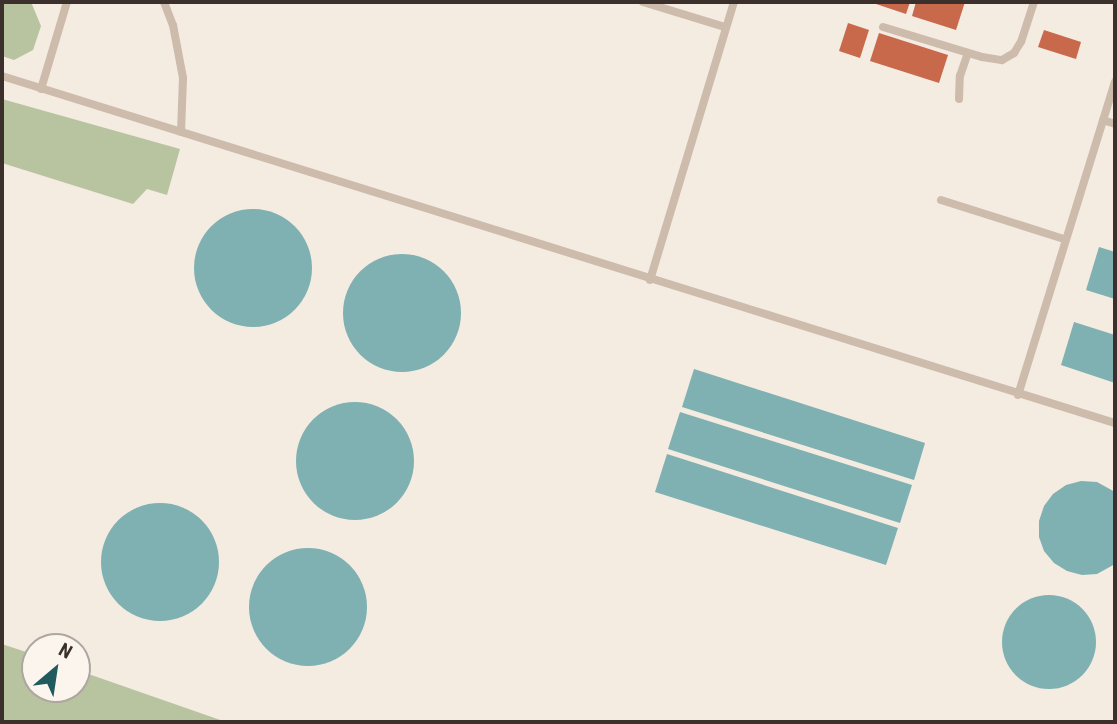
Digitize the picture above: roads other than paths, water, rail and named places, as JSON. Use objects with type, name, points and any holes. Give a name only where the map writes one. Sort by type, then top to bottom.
[{"type":"lane","points":[[41,89],[67,2]]},
{"type":"lane","points":[[164,2],[173,25],[183,78],[181,132]]},
{"type":"lane","points":[[643,2],[725,27]]},
{"type":"lane","points":[[650,279],[734,2]]},
{"type":"lane","points":[[883,27],[968,53],[1002,60],[1009,57],[1021,42],[1034,2]]},
{"type":"lane","points":[[959,99],[960,76],[968,53]]},
{"type":"lane","points":[[2,76],[1018,395],[1115,423]]},
{"type":"lane","points":[[1018,395],[1115,84]]},
{"type":"lane","points":[[1103,120],[1115,124]]},
{"type":"lane","points":[[941,200],[1065,239]]},
{"type":"water","points":[[253,209],[276,213],[295,226],[308,245],[312,268],[308,291],[295,310],[276,323],[253,327],[230,323],[211,310],[198,291],[194,268],[198,245],[211,226],[230,213]]},
{"type":"water","points":[[1099,247],[1115,252],[1115,299],[1086,290]]},
{"type":"water","points":[[402,254],[425,258],[444,271],[457,290],[461,313],[457,336],[444,355],[425,368],[402,372],[379,368],[360,355],[347,336],[343,313],[347,290],[360,271],[379,258]]},
{"type":"water","points":[[1074,322],[1115,335],[1115,383],[1061,365]]},
{"type":"water","points":[[694,369],[925,443],[914,480],[682,407]]},
{"type":"water","points":[[355,402],[378,406],[397,419],[410,438],[414,461],[410,484],[397,503],[378,516],[355,520],[332,516],[313,503],[300,484],[296,461],[300,438],[313,419],[332,406]]},
{"type":"water","points":[[680,412],[912,485],[900,523],[668,449]]},
{"type":"water","points":[[667,454],[898,528],[886,565],[655,492]]},
{"type":"water","points":[[1081,481],[1097,482],[1115,492],[1115,564],[1097,574],[1082,575],[1067,571],[1054,563],[1044,551],[1039,537],[1039,521],[1044,506],[1053,494],[1066,485]]},
{"type":"water","points":[[160,503],[183,507],[202,520],[215,539],[219,562],[215,585],[202,604],[183,617],[160,621],[137,617],[118,604],[105,585],[101,562],[105,539],[118,520],[137,507]]},
{"type":"water","points":[[308,548],[331,552],[350,565],[363,584],[367,607],[363,630],[350,649],[331,662],[308,666],[285,662],[266,649],[253,630],[249,607],[253,584],[266,565],[285,552]]},
{"type":"water","points":[[1049,595],[1067,599],[1082,609],[1092,624],[1096,642],[1092,660],[1082,675],[1067,685],[1049,689],[1031,685],[1016,675],[1006,660],[1002,642],[1006,624],[1016,609],[1031,599]]}]
